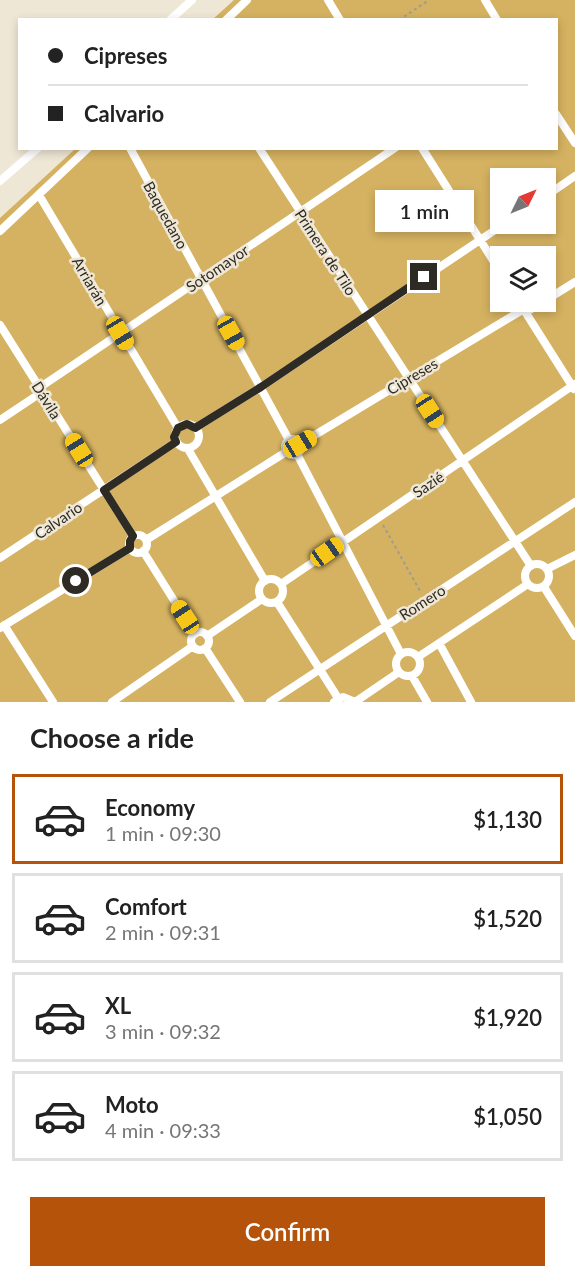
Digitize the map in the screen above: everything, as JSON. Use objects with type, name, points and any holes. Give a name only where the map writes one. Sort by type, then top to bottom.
[{"type":"lane","points":[[172,18],[192,0]]},
{"type":"lane","points":[[228,18],[247,0]]},
{"type":"lane","points":[[328,0],[339,18]]},
{"type":"lane","points":[[485,0],[496,18]]},
{"type":"lane","points":[[558,117],[575,143]]},
{"type":"lane","points":[[0,181],[36,150]]},
{"type":"lane","points":[[0,231],[86,150]]},
{"type":"lane","name":"Baquedano","points":[[131,150],[290,440]]},
{"type":"lane","name":"Primera de Tilo","points":[[260,150],[531,566]]},
{"type":"lane","name":"Sotomayor","points":[[0,420],[120,333],[392,150]]},
{"type":"lane","points":[[423,150],[490,256]]},
{"type":"lane","points":[[556,189],[575,176]]},
{"type":"lane","name":"Arriarán","points":[[39,195],[178,428]]},
{"type":"lane","points":[[195,428],[261,387],[490,233]]},
{"type":"lane","name":"Cipreses","points":[[556,294],[575,282]]},
{"type":"lane","name":"Cipreses","points":[[300,444],[515,312]]},
{"type":"lane","points":[[526,312],[574,387]]},
{"type":"lane","name":"Dávila","points":[[0,325],[133,536]]},
{"type":"lane","name":"Sazié","points":[[281,584],[574,387]]},
{"type":"lane","points":[[188,449],[198,440],[195,428],[187,424],[178,428],[174,437],[176,442],[188,449],[265,581]]},
{"type":"lane","points":[[294,439],[300,444],[300,451],[297,454],[290,455],[286,452],[286,444],[290,440],[294,439]]},
{"type":"lane","name":"Calvario","points":[[0,558],[176,442]]},
{"type":"lane","points":[[146,540],[286,452]]},
{"type":"lane","points":[[297,454],[402,654]]},
{"type":"lane","name":"Romero","points":[[270,702],[575,502]]},
{"type":"lane","points":[[130,548],[133,536],[139,535],[146,540]]},
{"type":"lane","points":[[143,551],[146,547],[146,540]]},
{"type":"lane","points":[[130,548],[135,552],[143,551]]},
{"type":"lane","points":[[53,702],[2,626],[130,548]]},
{"type":"lane","points":[[143,551],[195,634]]},
{"type":"lane","points":[[547,569],[575,555]]},
{"type":"lane","points":[[541,565],[547,569],[549,581],[544,587],[533,588],[528,584],[525,576],[531,566],[541,565]]},
{"type":"lane","points":[[275,580],[281,584],[284,592],[277,602],[269,603],[262,599],[259,591],[265,581],[275,580]]},
{"type":"lane","points":[[418,657],[528,584]]},
{"type":"lane","points":[[544,587],[575,636]]},
{"type":"lane","points":[[207,636],[262,599]]},
{"type":"lane","points":[[277,602],[320,669],[336,700],[347,697],[355,702],[399,672]]},
{"type":"lane","points":[[195,634],[203,633],[207,636],[209,641],[205,648]]},
{"type":"lane","points":[[195,634],[191,641],[193,646],[197,649],[205,648]]},
{"type":"lane","points":[[439,643],[471,702]]},
{"type":"lane","points":[[112,702],[193,646]]},
{"type":"lane","points":[[205,648],[240,702]]},
{"type":"lane","points":[[399,672],[396,662],[402,654],[410,652],[418,657],[420,666],[412,676]]},
{"type":"lane","points":[[399,672],[412,676],[427,702]]},
{"type":"path","points":[[402,18],[429,0]]},
{"type":"path","points":[[379,517],[425,600]]},
{"type":"shaded area","points":[[234,0],[575,0],[575,702],[0,702],[0,218],[74,150],[558,150],[558,18],[214,18]]},
{"type":"route","points":[[76,581],[130,548],[133,536],[104,490],[176,442],[175,432],[182,425],[187,424],[195,428],[261,387],[424,277]]}]
